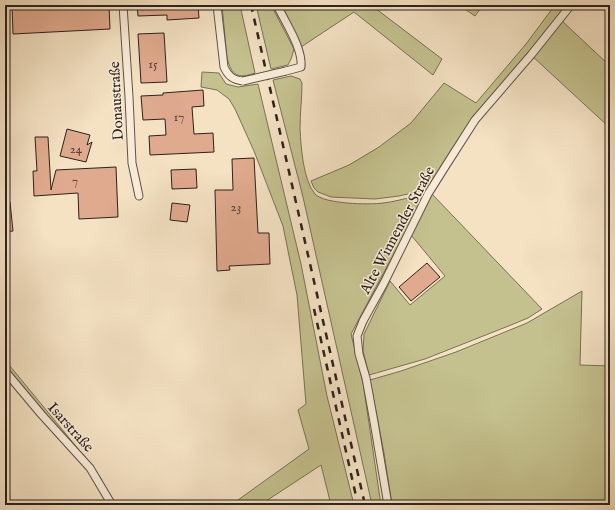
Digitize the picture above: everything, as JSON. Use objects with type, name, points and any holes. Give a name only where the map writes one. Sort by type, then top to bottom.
[{"type":"street","name":"Donaustraße","points":[[123,5],[129,89],[132,163],[139,196]]},
{"type":"street","points":[[217,5],[224,67],[227,74],[233,79],[243,81],[301,67],[297,48],[277,5]]},
{"type":"street","name":"Alte Winnender Straße","points":[[388,505],[366,378],[359,354],[357,336],[363,320],[384,283],[431,190],[475,120],[531,55],[571,5]]},
{"type":"street","name":"Isarstraße","points":[[5,371],[41,414],[90,468],[112,505]]},
{"type":"shaded area","points":[[222,5],[240,5],[255,73],[240,76],[231,69],[227,58]]},
{"type":"shaded area","points":[[256,5],[271,5],[294,49],[288,65],[271,69]]},
{"type":"shaded area","points":[[282,5],[371,5],[442,59],[433,75],[354,12],[301,47]]},
{"type":"shaded area","points":[[459,5],[483,5],[475,16]]},
{"type":"shaded area","points":[[555,5],[567,5],[483,107],[429,189],[399,196],[375,199],[331,197],[318,192],[314,188],[311,181],[349,165],[379,147],[411,123],[444,83],[476,103],[526,44]]},
{"type":"shaded area","points":[[560,19],[610,66],[610,128],[531,55]]},
{"type":"shaded area","points":[[202,72],[219,73],[226,84],[238,87],[258,84],[301,264],[327,396],[354,505],[331,505],[321,465],[260,505],[231,505],[309,449],[298,410],[306,404],[297,295],[283,226],[254,151],[235,109],[229,99],[217,90],[201,87]]},
{"type":"shaded area","points":[[291,76],[300,79],[302,83],[300,129],[302,154],[305,172],[315,194],[327,200],[347,203],[383,203],[413,197],[421,201],[351,334],[363,383],[381,505],[372,505],[303,197],[273,80]]},
{"type":"shaded area","points":[[432,194],[542,309],[528,318],[425,359],[369,375],[363,351],[364,334],[390,281],[410,305],[445,276],[411,235]]},
{"type":"shaded area","points":[[582,291],[580,365],[610,366],[610,505],[392,505],[370,380],[456,352],[527,323]]},
{"type":"shaded area","points":[[5,360],[102,480],[100,480],[5,365]]},
{"type":"building","points":[[12,5],[109,5],[110,29],[13,34]]},
{"type":"building","points":[[137,5],[198,5],[199,18],[167,20],[167,15],[138,16]]},
{"type":"building","points":[[164,33],[167,82],[141,83],[138,34]]},
{"type":"building","points":[[203,90],[204,106],[192,107],[194,134],[213,133],[214,152],[150,155],[149,136],[166,135],[165,119],[143,120],[141,96]]},
{"type":"building","points":[[67,129],[90,135],[87,145],[92,142],[86,162],[60,156]]},
{"type":"building","points":[[35,137],[48,137],[51,190],[56,170],[116,167],[118,217],[79,219],[78,193],[34,196],[33,171],[37,171]]},
{"type":"building","points":[[254,158],[258,233],[269,233],[270,264],[229,266],[230,270],[217,271],[215,190],[233,190],[232,159]]},
{"type":"building","points":[[196,169],[197,188],[172,189],[171,170]]},
{"type":"building","points":[[5,202],[10,202],[13,231],[5,232]]},
{"type":"building","points":[[172,203],[190,205],[187,222],[170,220]]},
{"type":"building","points":[[427,263],[440,277],[411,301],[399,287]]},
{"type":"railway","points":[[251,5],[365,505]]},
{"type":"railway","points":[[314,309],[358,505]]}]
